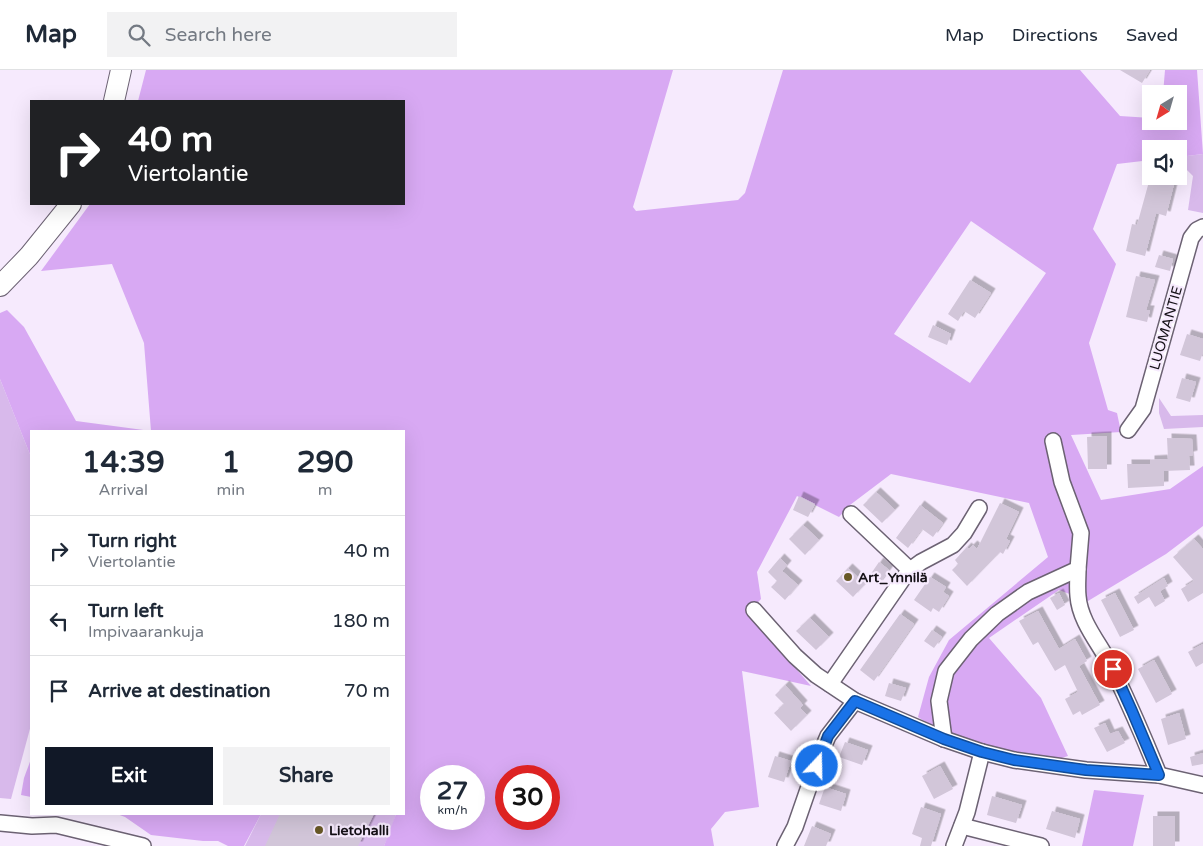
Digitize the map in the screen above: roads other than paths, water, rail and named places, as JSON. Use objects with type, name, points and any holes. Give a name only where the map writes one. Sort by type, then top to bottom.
[{"type":"street","points":[[114,100],[121,70]]},
{"type":"street","points":[[0,286],[29,256],[70,205]]},
{"type":"street","name":"LUOMANTIE","points":[[1128,430],[1143,409],[1191,238],[1203,227]]},
{"type":"street","points":[[1053,441],[1062,482],[1081,533],[1078,597],[1082,612],[1113,669],[1159,775]]},
{"type":"street","points":[[830,684],[910,570],[953,545],[964,533],[979,508]]},
{"type":"street","points":[[851,514],[910,570]]},
{"type":"street","points":[[944,739],[940,701],[946,671],[971,639],[997,614],[1028,592],[1078,569]]},
{"type":"street","points":[[754,610],[795,656],[816,675],[855,701],[944,739],[982,752],[1014,760],[1086,770],[1159,775],[1203,784]]},
{"type":"street","points":[[785,846],[795,827],[828,736],[855,701]]},
{"type":"street","points":[[954,846],[962,826],[982,752]]},
{"type":"street","points":[[0,823],[32,826],[56,825],[143,846]]},
{"type":"street","points":[[962,826],[1041,846]]},
{"type":"place","name":"Art_Ynnilä","points":[[848,577]]},
{"type":"place","name":"Lietohalli","points":[[319,830]]}]
